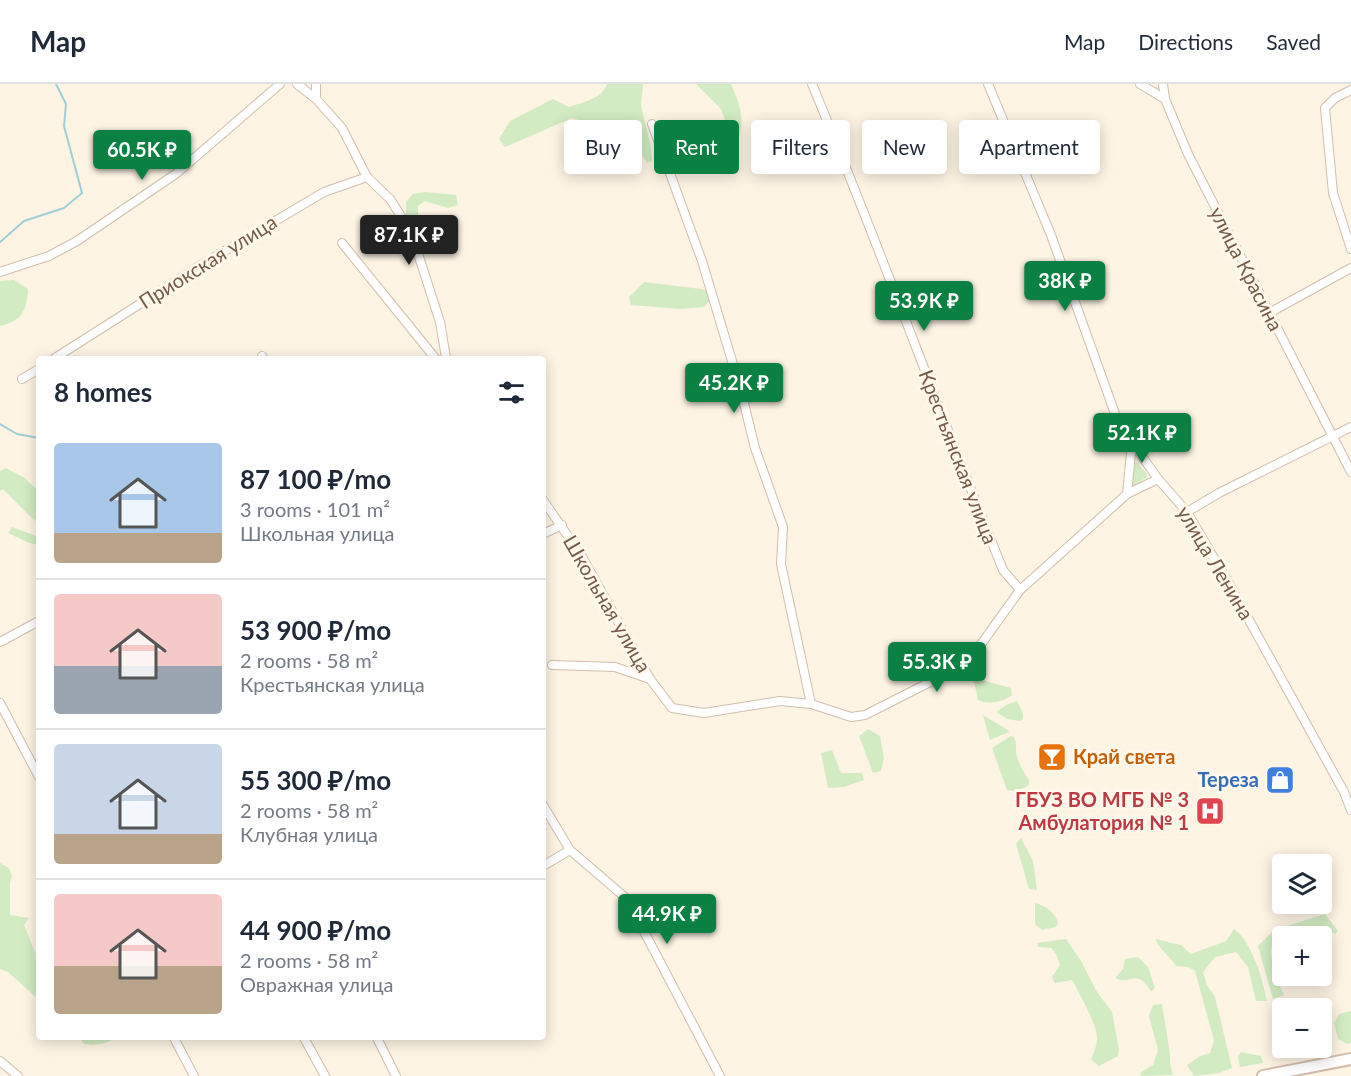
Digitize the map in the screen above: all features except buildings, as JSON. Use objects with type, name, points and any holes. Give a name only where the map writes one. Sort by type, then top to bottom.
[{"type":"main road","points":[[1263,1076],[1351,1059]]},
{"type":"street","points":[[0,272],[49,256],[77,241],[177,173],[280,84]]},
{"type":"street","points":[[297,84],[316,99],[342,128],[367,177],[390,199],[411,232],[436,309],[446,356]]},
{"type":"street","points":[[316,84],[316,99]]},
{"type":"street","name":"Крестьянская улица","points":[[812,84],[864,208],[937,406],[1003,570],[1020,590]]},
{"type":"street","name":"улица Ленина","points":[[988,84],[1051,235],[1118,422],[1158,479],[1187,512],[1228,582],[1351,810]]},
{"type":"street","points":[[1140,84],[1165,99]]},
{"type":"street","name":"улица Красина","points":[[1163,84],[1165,99],[1188,154],[1351,472]]},
{"type":"street","points":[[1351,90],[1335,98],[1325,108],[1333,193],[1351,249]]},
{"type":"street","points":[[652,124],[702,261],[741,391],[755,448],[783,527],[781,564],[811,704],[851,717],[865,715],[944,675],[964,668],[1020,590],[1127,494],[1158,479]]},
{"type":"street","name":"Приокская улица","points":[[58,356],[201,265],[324,192],[367,177]]},
{"type":"street","points":[[342,243],[433,356]]},
{"type":"street","points":[[1269,313],[1351,268]]},
{"type":"street","points":[[22,379],[36,371]]},
{"type":"street","points":[[1187,512],[1219,493],[1351,427]]},
{"type":"street","points":[[1127,494],[1132,442]]},
{"type":"street","name":"Школьная улица","points":[[546,504],[581,555],[650,680],[672,708],[704,713],[780,701],[811,704]]},
{"type":"street","points":[[546,533],[562,525]]},
{"type":"street","points":[[0,642],[36,623]]},
{"type":"street","points":[[552,665],[615,667],[650,680]]},
{"type":"street","points":[[0,703],[36,771]]},
{"type":"street","points":[[546,810],[570,850],[627,899],[720,1076]]},
{"type":"street","points":[[546,864],[570,850]]},
{"type":"street","points":[[175,1040],[194,1076]]},
{"type":"street","points":[[305,1040],[325,1076]]},
{"type":"street","points":[[378,1040],[396,1076]]},
{"type":"street","points":[[0,1061],[18,1076]]},
{"type":"green space","points":[[607,84],[643,84],[641,106],[652,161],[647,163],[642,155],[642,120],[579,120],[572,118],[505,147],[499,139],[510,121],[553,99],[569,107],[596,97]]},
{"type":"green space","points":[[696,84],[731,84],[739,104],[741,125],[739,136],[739,120],[725,120],[721,109]]},
{"type":"green space","points":[[425,192],[456,195],[458,205],[448,208],[425,201],[418,206],[418,218],[415,224],[406,214],[406,202],[413,194]]},
{"type":"green space","points":[[14,280],[28,289],[25,309],[14,321],[0,326],[0,281]]},
{"type":"green space","points":[[644,282],[701,289],[707,291],[710,300],[704,307],[681,309],[631,305],[629,297]]},
{"type":"green space","points":[[1136,462],[1147,477],[1132,487],[1130,485]]},
{"type":"green space","points":[[6,468],[23,477],[36,488],[36,522],[3,489],[0,491],[0,471]]},
{"type":"green space","points":[[12,527],[36,536],[36,544],[29,543],[8,533]]},
{"type":"green space","points":[[978,679],[1011,688],[1012,695],[996,702],[978,700],[974,681]]},
{"type":"green space","points":[[1017,701],[1023,713],[1023,719],[1020,721],[1007,719],[996,712],[1006,705]]},
{"type":"green space","points":[[983,715],[1008,730],[1009,732],[990,740]]},
{"type":"green space","points":[[868,729],[880,736],[884,758],[881,771],[873,773],[859,736]]},
{"type":"green space","points":[[1011,736],[1016,741],[1019,763],[1029,780],[1029,785],[1013,791],[1007,790],[992,748]]},
{"type":"green space","points":[[832,750],[841,773],[862,773],[864,780],[844,787],[828,788],[821,753]]},
{"type":"green space","points":[[1021,838],[1033,861],[1037,890],[1029,889],[1016,844]]},
{"type":"green space","points":[[0,863],[9,868],[12,876],[10,915],[29,918],[24,925],[36,955],[36,997],[8,972],[0,969]]},
{"type":"green space","points":[[1035,903],[1052,912],[1058,922],[1056,927],[1042,930],[1035,924]]},
{"type":"green space","points":[[1325,914],[1338,931],[1335,934],[1332,932],[1332,926],[1287,926]]},
{"type":"green space","points":[[1234,929],[1251,952],[1260,972],[1267,1001],[1256,1001],[1248,967],[1236,952],[1215,957],[1203,972],[1207,985],[1215,997],[1232,1068],[1219,1073],[1194,1076],[1187,1065],[1200,1056],[1210,1053],[1214,1040],[1195,971],[1188,967],[1176,966],[1155,939],[1181,945],[1191,954],[1226,941]]},
{"type":"green space","points":[[1272,932],[1272,986],[1280,986],[1284,995],[1273,998],[1258,946]]},
{"type":"green space","points":[[1066,939],[1081,961],[1097,992],[1112,1012],[1119,1050],[1118,1056],[1099,1066],[1091,1059],[1097,1035],[1082,998],[1072,980],[1055,983],[1052,977],[1060,965],[1056,954],[1051,948],[1038,947],[1037,943]]},
{"type":"green space","points":[[1138,957],[1148,967],[1155,988],[1151,991],[1137,978],[1121,980],[1115,978],[1123,969],[1125,959]]},
{"type":"green space","points":[[1162,1004],[1173,1075],[1141,1076],[1140,1073],[1153,1065],[1158,1050],[1149,1016],[1153,1005]]},
{"type":"green space","points":[[1351,1011],[1351,1043],[1347,1044],[1338,1039],[1334,1023],[1339,1014]]},
{"type":"green space","points":[[81,1040],[111,1040],[93,1045],[84,1044]]},
{"type":"green space","points":[[1241,1052],[1261,1056],[1263,1063],[1240,1067],[1238,1057]]},
{"type":"waterway","points":[[0,242],[24,221],[64,208],[82,193],[64,126],[66,104],[56,84]]},
{"type":"waterway","points":[[0,424],[17,434],[36,437]]},
{"type":"place","name":"Край света","points":[[1052,757]]},
{"type":"place","name":"Тереза","points":[[1280,780]]},
{"type":"place","name":"ГБУЗ ВО МГБ № 3 Амбулатория № 1","points":[[1210,811]]}]
